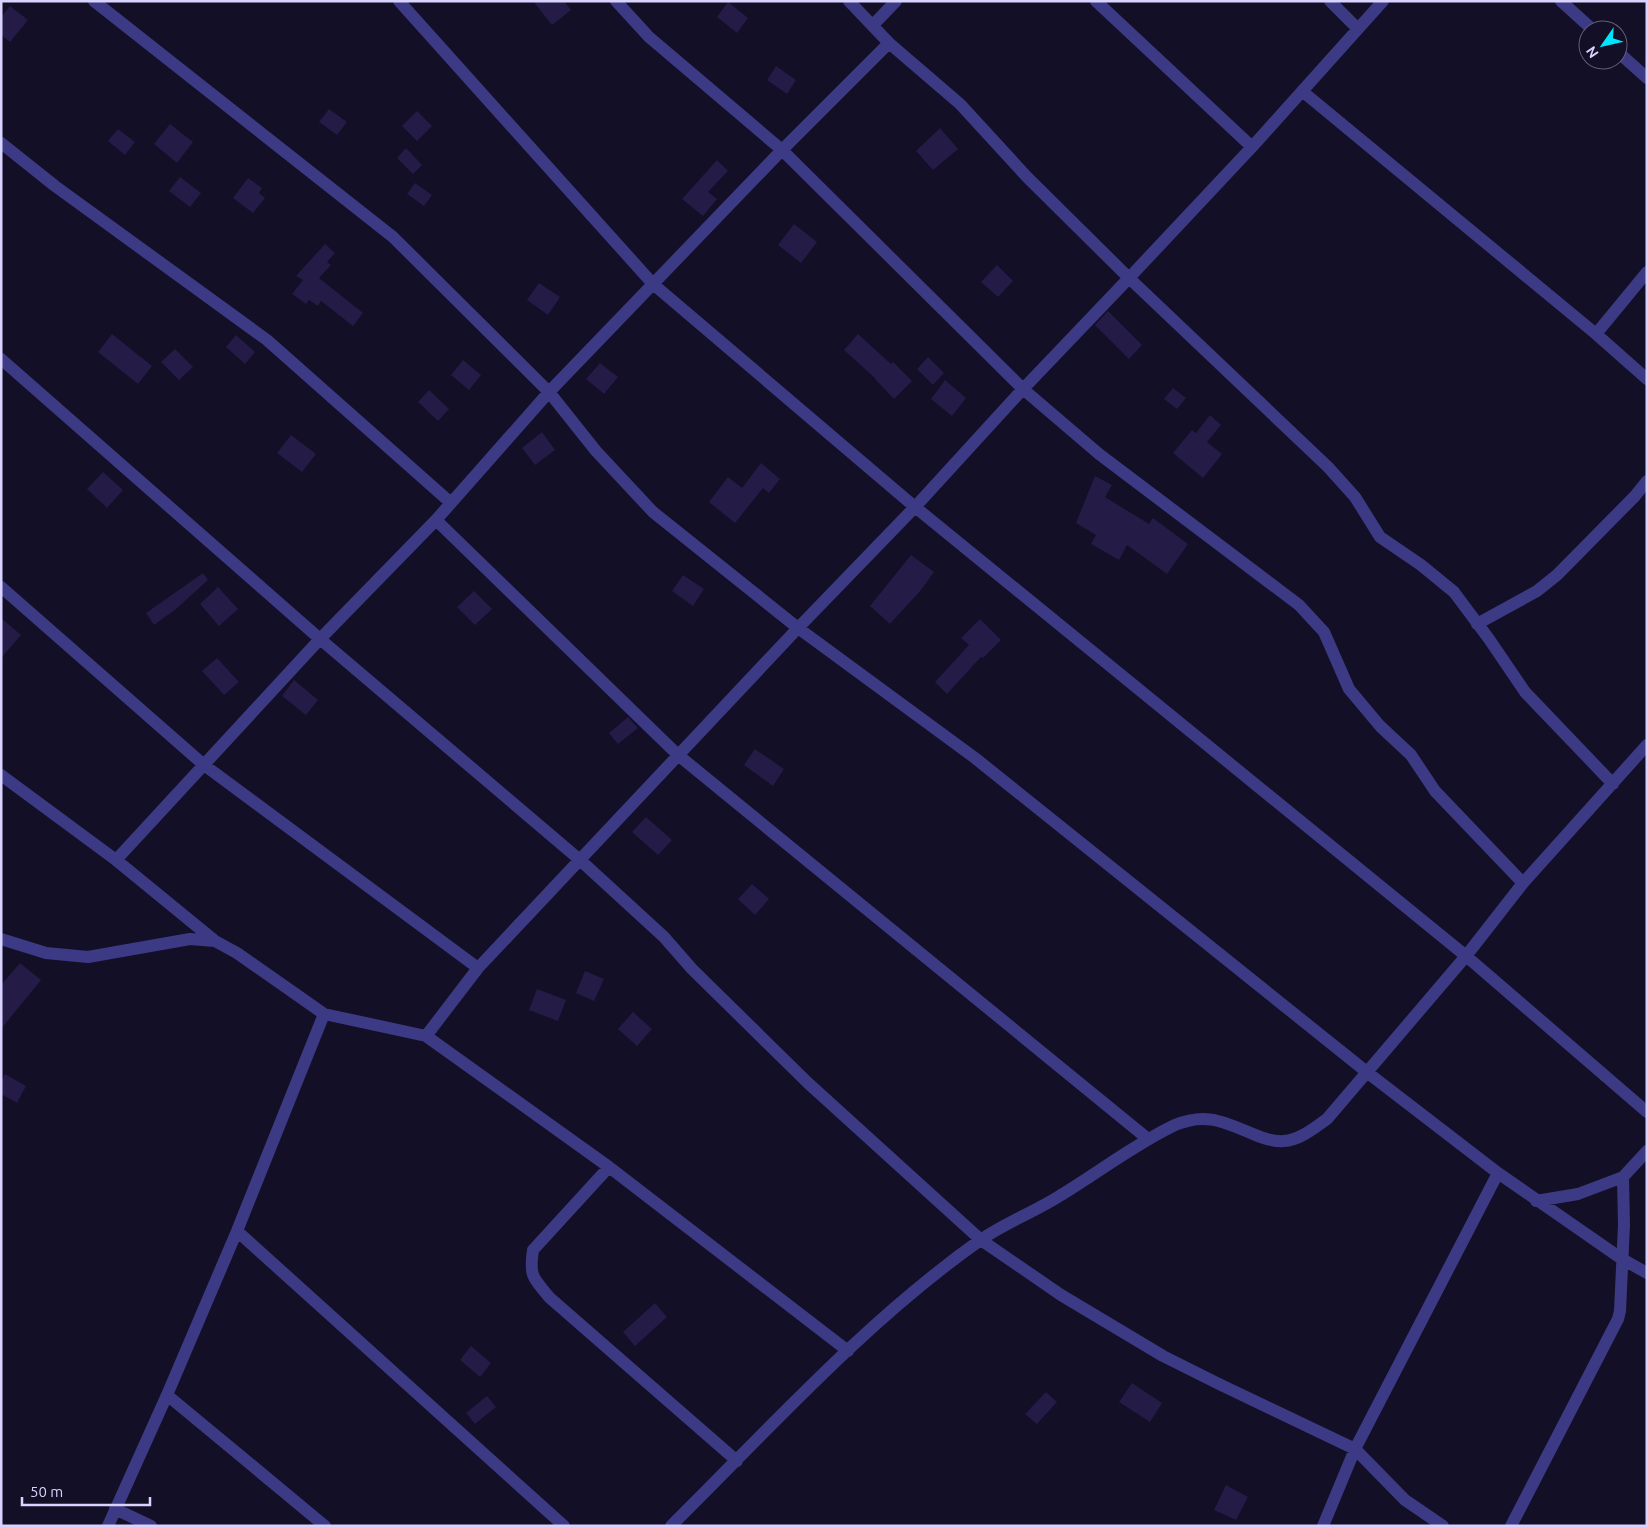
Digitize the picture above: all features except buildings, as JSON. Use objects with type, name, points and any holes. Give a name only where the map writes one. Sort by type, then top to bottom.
[{"type":"street","points":[[94,1],[393,237],[549,392],[596,451],[654,512],[798,628],[975,758],[1368,1073],[1498,1173],[1622,1259],[1647,1273]]},
{"type":"street","points":[[399,1],[653,284],[915,507],[1466,956],[1647,1112]]},
{"type":"street","points":[[616,1],[649,37],[782,150],[1023,389],[1100,454],[1298,605],[1324,632],[1349,689],[1380,726],[1411,755],[1435,791],[1523,883]]},
{"type":"street","points":[[849,1],[889,43],[960,104],[1027,177],[1129,278],[1328,467],[1355,497],[1380,537],[1421,565],[1454,592],[1525,692],[1613,784]]},
{"type":"street","points":[[872,25],[896,1]]},
{"type":"street","points":[[1096,1],[1252,147]]},
{"type":"street","points":[[1330,1],[1358,29]]},
{"type":"street","points":[[426,1036],[478,968],[798,628],[915,507],[1023,389],[1252,147],[1383,1]]},
{"type":"street","points":[[1561,1],[1582,20]]},
{"type":"street","points":[[116,860],[320,639],[436,520],[549,392],[782,150],[889,43]]},
{"type":"street","points":[[1628,61],[1647,78]]},
{"type":"street","points":[[1302,91],[1596,334],[1647,379]]},
{"type":"street","points":[[1,143],[63,192],[267,340],[451,503]]},
{"type":"street","points":[[1596,334],[1647,272]]},
{"type":"street","points":[[1,359],[320,639],[580,860],[664,937],[692,969],[808,1083],[981,1240],[1061,1295],[1163,1356],[1355,1449],[1405,1500],[1443,1526]]},
{"type":"street","points":[[1478,624],[1536,591],[1557,574],[1635,496],[1647,481]]},
{"type":"street","points":[[436,520],[678,755],[1148,1139]]},
{"type":"street","points":[[1,587],[204,764],[478,968]]},
{"type":"street","points":[[671,1526],[848,1351],[933,1276],[981,1240],[1059,1197],[1148,1139],[1177,1124],[1195,1118],[1217,1119],[1266,1139],[1284,1141],[1301,1136],[1327,1119],[1466,956],[1523,883],[1647,745]]},
{"type":"street","points":[[1,775],[116,860],[215,940],[237,953],[324,1014],[426,1036],[610,1167],[848,1351]]},
{"type":"street","points":[[1,940],[46,953],[88,957],[190,939],[215,940]]},
{"type":"street","points":[[108,1526],[167,1395],[237,1231],[324,1014]]},
{"type":"street","points":[[1536,1201],[1578,1194],[1623,1177],[1647,1151]]},
{"type":"street","points":[[610,1167],[533,1250],[530,1268],[536,1282],[550,1298],[736,1461]]},
{"type":"street","points":[[1323,1526],[1355,1449],[1498,1173]]},
{"type":"street","points":[[1511,1526],[1614,1327],[1620,1311],[1624,1225],[1623,1177]]},
{"type":"street","points":[[237,1231],[564,1526]]},
{"type":"street","points":[[167,1395],[325,1526]]},
{"type":"street","points":[[115,1509],[151,1526]]}]
